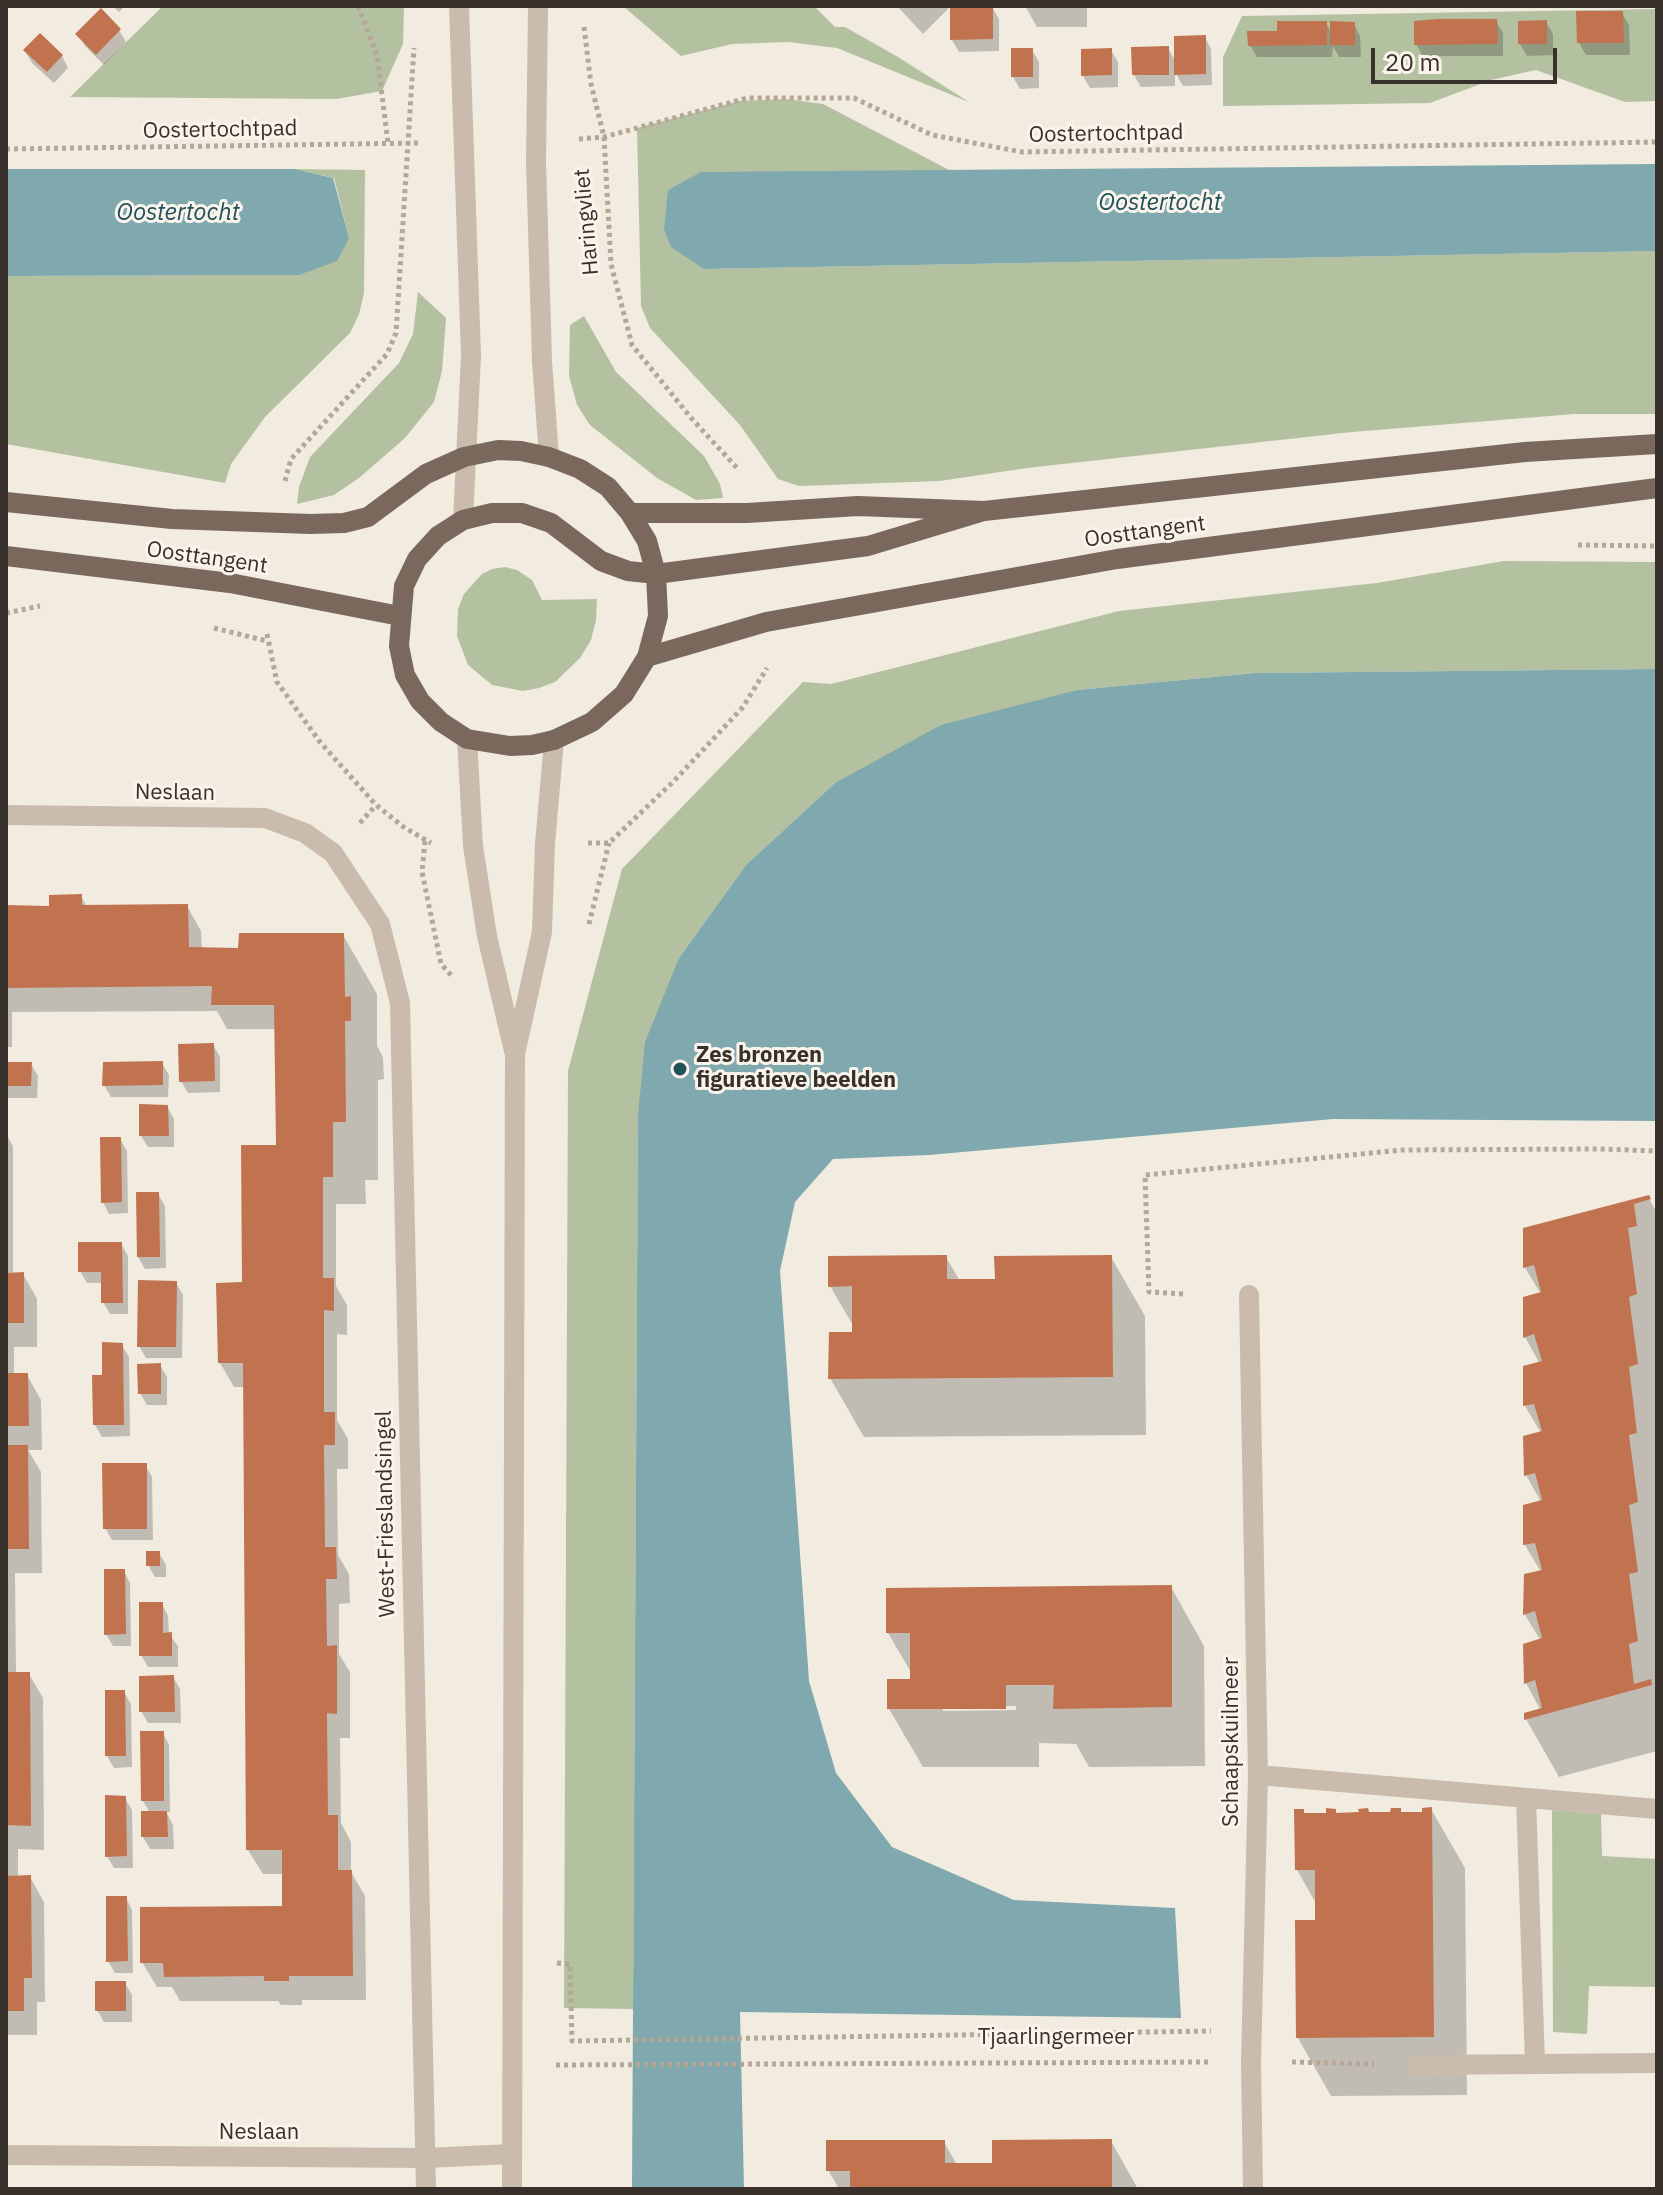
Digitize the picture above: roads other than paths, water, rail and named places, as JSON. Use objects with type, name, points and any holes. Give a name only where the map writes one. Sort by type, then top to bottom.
[{"type":"main road","name":"Oosttangent","points":[[630,513],[747,513],[858,506],[984,511],[1512,454],[1657,444]]},
{"type":"main road","points":[[464,457],[498,450],[549,457],[580,469],[608,487],[630,513],[647,541],[656,574],[658,616],[647,657],[624,694],[592,722],[554,740],[532,745],[510,746],[467,739],[441,722],[420,701],[405,675],[399,646],[404,586],[417,559],[438,536],[463,520],[492,513],[522,513],[551,523],[601,561],[628,571],[656,574]]},
{"type":"main road","name":"Oosttangent","points":[[6,502],[172,519],[333,524],[368,517],[426,474],[464,457]]},
{"type":"main road","name":"Oosttangent","points":[[647,657],[766,622],[1117,559],[1657,488]]},
{"type":"main road","name":"Oosttangent","points":[[656,574],[868,546],[984,511]]},
{"type":"main road","name":"Oosttangent","points":[[6,556],[230,583],[400,616]]},
{"type":"street","points":[[459,6],[471,356],[463,520]]},
{"type":"street","name":"Haringvliet","points":[[538,6],[536,140],[542,361],[549,457]]},
{"type":"street","points":[[467,739],[473,846],[487,936],[515,1054]]},
{"type":"street","points":[[512,2189],[515,1054],[542,932],[545,844],[554,740]]},
{"type":"street","name":"Neslaan","points":[[6,815],[265,818],[305,833],[333,853]]},
{"type":"street","name":"West-Frieslandsingel","points":[[333,853],[380,924],[400,1003],[426,2189]]},
{"type":"street","name":"Schaapskuilmeer","points":[[1249,1295],[1258,1775],[1251,2062],[1253,2189]]},
{"type":"street","points":[[1258,1775],[1657,1809]]},
{"type":"street","points":[[1526,1798],[1535,2064]]},
{"type":"street","points":[[1416,2065],[1657,2063]]},
{"type":"street","name":"Neslaan","points":[[6,2155],[427,2158],[511,2154]]},
{"type":"water","name":"Oostertocht","points":[[1657,164],[1657,251],[704,269],[671,247],[664,229],[668,190],[701,172]]},
{"type":"water","name":"Oostertocht","points":[[6,169],[295,169],[333,178],[349,238],[337,261],[299,275],[6,276]]},
{"type":"water","points":[[1657,669],[1657,1121],[1333,1119],[929,1155],[833,1159],[795,1202],[780,1271],[809,1681],[836,1773],[892,1847],[1014,1900],[1175,1908],[1181,2018],[740,2012],[744,2189],[632,2189],[638,1115],[645,1042],[679,958],[746,865],[835,783],[941,725],[1077,690],[1255,673]]},
{"type":"place","name":"Zes bronzen figuratieve beelden","points":[[680,1069]]}]
